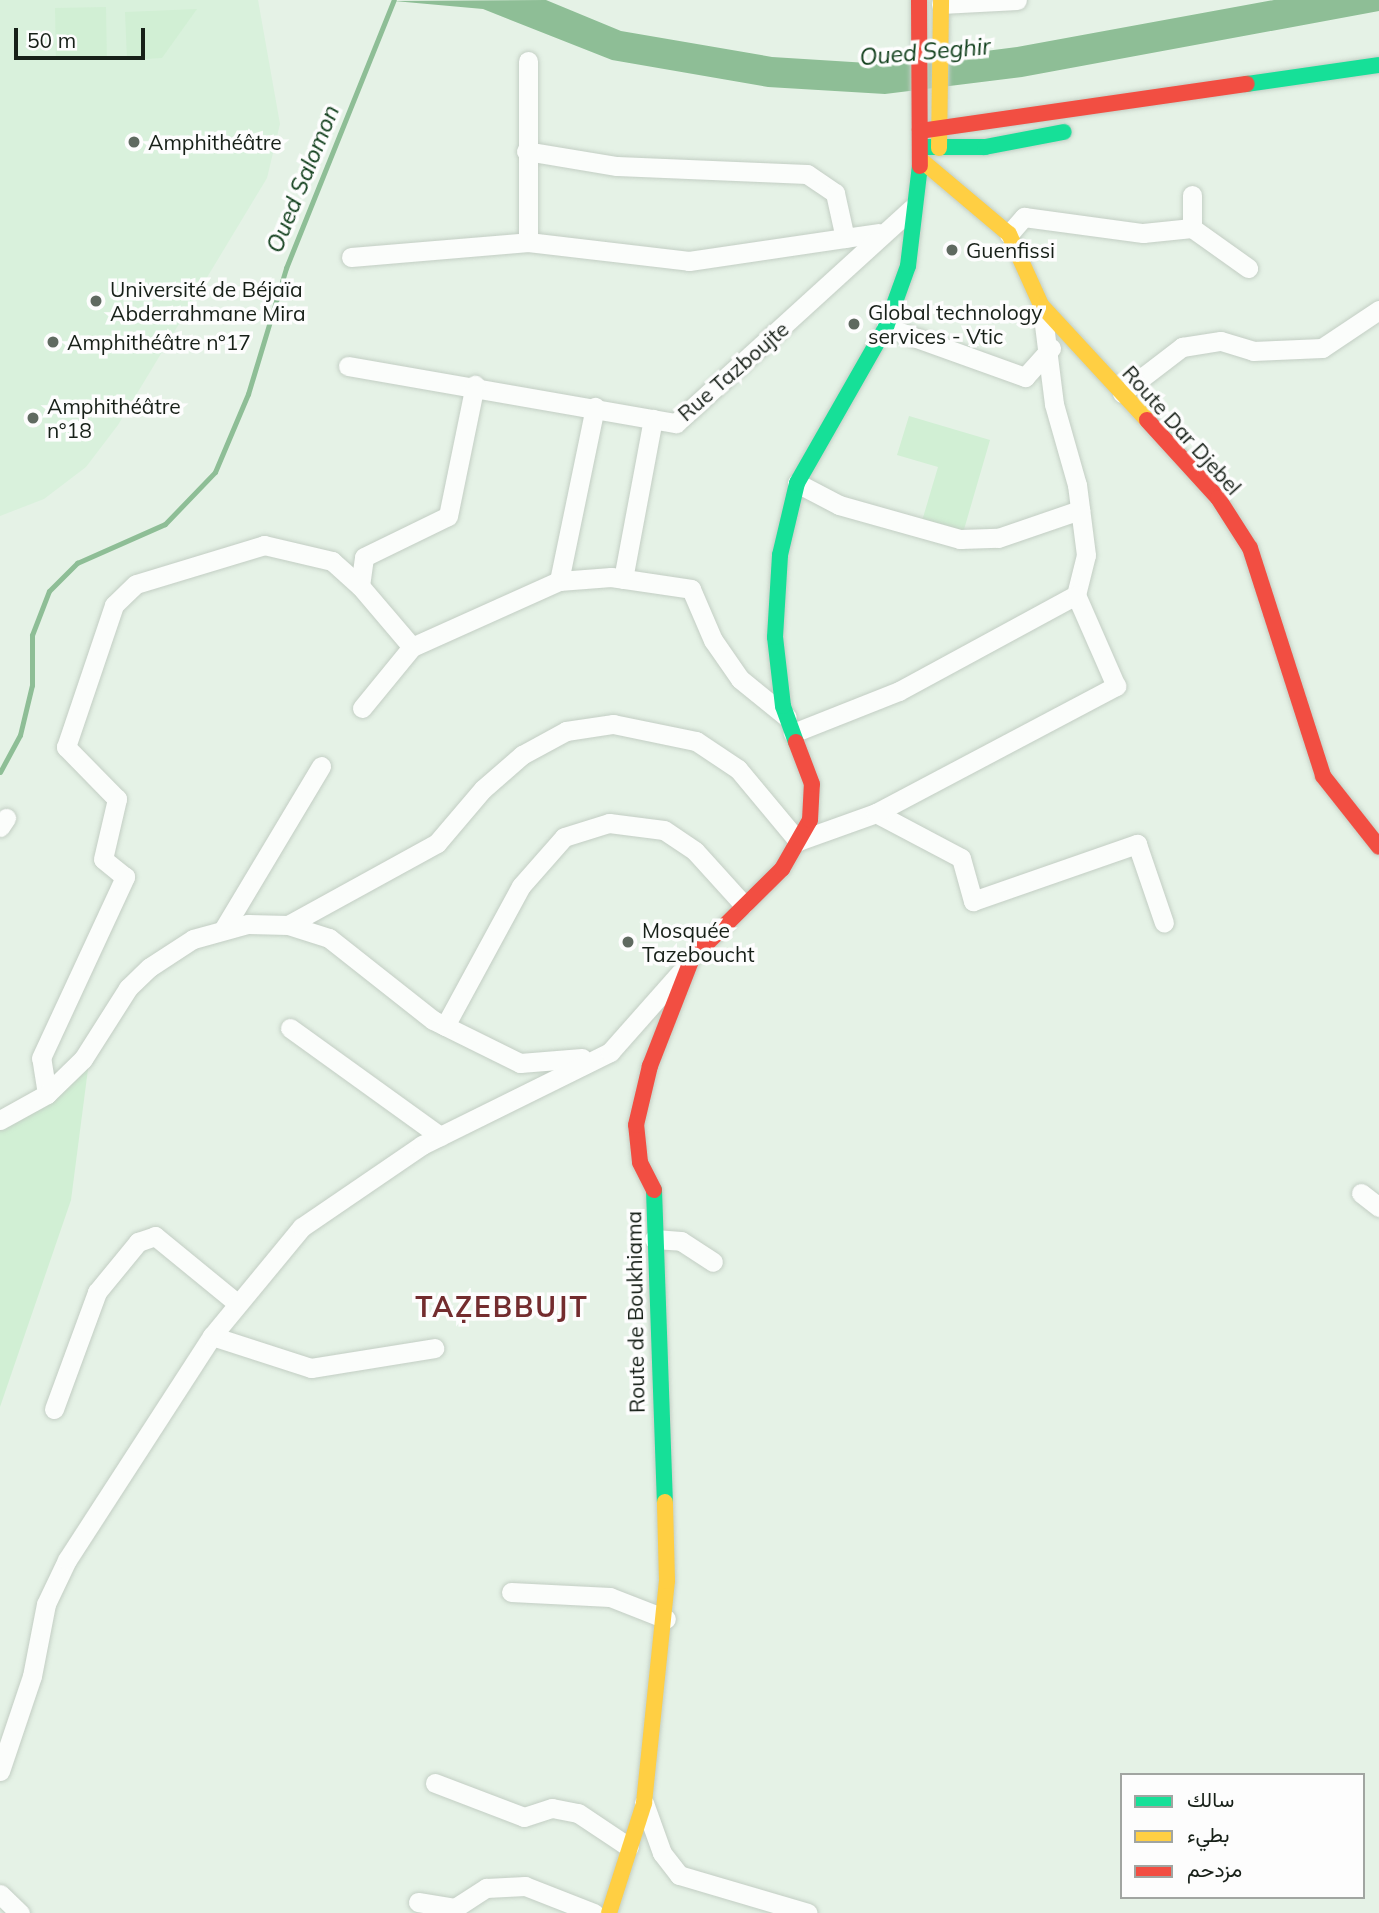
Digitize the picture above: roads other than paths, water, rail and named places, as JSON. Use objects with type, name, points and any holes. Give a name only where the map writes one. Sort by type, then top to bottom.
[{"type":"street","name":"Route de Boukhiama","points":[[610,1913],[643,1803],[666,1619],[654,1240],[655,1193],[640,1163],[636,1125],[650,1066],[692,958],[743,904],[782,869],[810,820],[812,784],[790,725],[775,637],[780,555],[797,483],[886,327],[908,266],[911,209],[921,146],[918,110],[919,0]]},
{"type":"street","points":[[939,148],[941,7],[1017,0]]},
{"type":"street","points":[[528,61],[528,242]]},
{"type":"street","points":[[921,146],[939,131],[1379,65]]},
{"type":"street","points":[[1191,111],[1379,81]]},
{"type":"street","points":[[921,146],[985,147],[1084,129]]},
{"type":"street","name":"Route Dar Djebel","points":[[921,146],[1009,234],[1041,304],[1218,498],[1250,548],[1323,776],[1379,847]]},
{"type":"street","points":[[526,151],[617,166],[807,174],[835,193],[845,238]]},
{"type":"street","points":[[1192,195],[1192,228]]},
{"type":"street","name":"Rue Tazboujte","points":[[348,366],[475,385],[676,423],[840,279],[878,233],[911,209]]},
{"type":"street","points":[[1009,234],[1024,216],[1143,233],[1192,228],[1248,268]]},
{"type":"street","points":[[351,257],[528,242],[689,261],[878,233]]},
{"type":"street","points":[[288,925],[437,843],[482,789],[522,755],[566,731],[614,724],[696,741],[738,769],[798,841],[876,813],[1116,686],[1076,595],[1086,555],[1080,510],[1054,404],[1051,348],[1041,304]]},
{"type":"street","points":[[1122,393],[1182,347],[1221,341],[1253,351],[1322,348],[1379,310]]},
{"type":"street","points":[[886,327],[1025,377],[1051,348]]},
{"type":"street","points":[[47,1094],[41,1058],[125,877],[103,859],[117,799],[65,747],[114,605],[136,584],[264,545],[332,561],[364,557],[447,516],[475,385]]},
{"type":"street","points":[[559,581],[595,407]]},
{"type":"street","points":[[623,579],[653,419]]},
{"type":"street","points":[[797,483],[839,505],[960,539],[998,538],[1080,510]]},
{"type":"street","points":[[360,586],[364,557]]},
{"type":"street","points":[[332,561],[360,586],[412,647]]},
{"type":"street","points":[[362,708],[412,647],[559,581],[623,579],[691,589],[713,640],[740,679],[790,725],[899,691],[1076,595]]},
{"type":"street","points":[[223,930],[321,766]]},
{"type":"street","points":[[876,813],[961,858],[973,901],[1138,844],[1164,923]]},
{"type":"street","points":[[445,1026],[521,886],[564,837],[609,823],[664,830],[695,851],[743,904]]},
{"type":"street","points":[[0,1120],[47,1094],[83,1059],[142,974],[192,939],[223,930],[288,925],[329,937],[445,1026],[520,1063],[610,1052]]},
{"type":"street","points":[[0,1771],[32,1676],[46,1604],[66,1560],[212,1336],[302,1227],[440,1136],[610,1052],[692,958]]},
{"type":"street","points":[[290,1028],[440,1136]]},
{"type":"street","points":[[1361,1193],[1379,1208]]},
{"type":"street","points":[[54,1409],[97,1292],[138,1242],[155,1236],[238,1304]]},
{"type":"street","points":[[654,1240],[681,1241],[713,1262]]},
{"type":"street","points":[[212,1336],[311,1368],[434,1348]]},
{"type":"street","points":[[511,1592],[610,1597],[666,1619]]},
{"type":"street","points":[[435,1783],[524,1816],[552,1808],[578,1813],[629,1847]]},
{"type":"street","points":[[643,1803],[663,1853],[679,1875],[808,1913]]},
{"type":"street","points":[[418,1902],[456,1908],[486,1888],[525,1886],[594,1913]]},
{"type":"street","points":[[0,1894],[19,1913]]},
{"type":"waterway","name":"Oued Salomon","points":[[0,772],[20,735],[32,685],[32,635],[49,591],[77,563],[165,524],[215,472],[248,394],[286,268],[394,0]]},
{"type":"place","name":"Amphithéâtre","points":[[134,142]]},
{"type":"place","name":"Guenfissi","points":[[952,250]]},
{"type":"place","name":"Université de Béjaïa Abderrahmane Mira","points":[[96,301]]},
{"type":"place","name":"Global technology services - Vtic","points":[[854,324]]},
{"type":"place","name":"Amphithéâtre n°17","points":[[53,342]]},
{"type":"place","name":"Amphithéâtre n°18","points":[[33,418]]},
{"type":"place","name":"Mosquée Tazeboucht","points":[[628,942]]},
{"type":"district","name":"TAẒEBBUJT","points":[[502,1307]]},
{"type":"water label","name":"Oued Seghir","points":[[925,52]]}]
